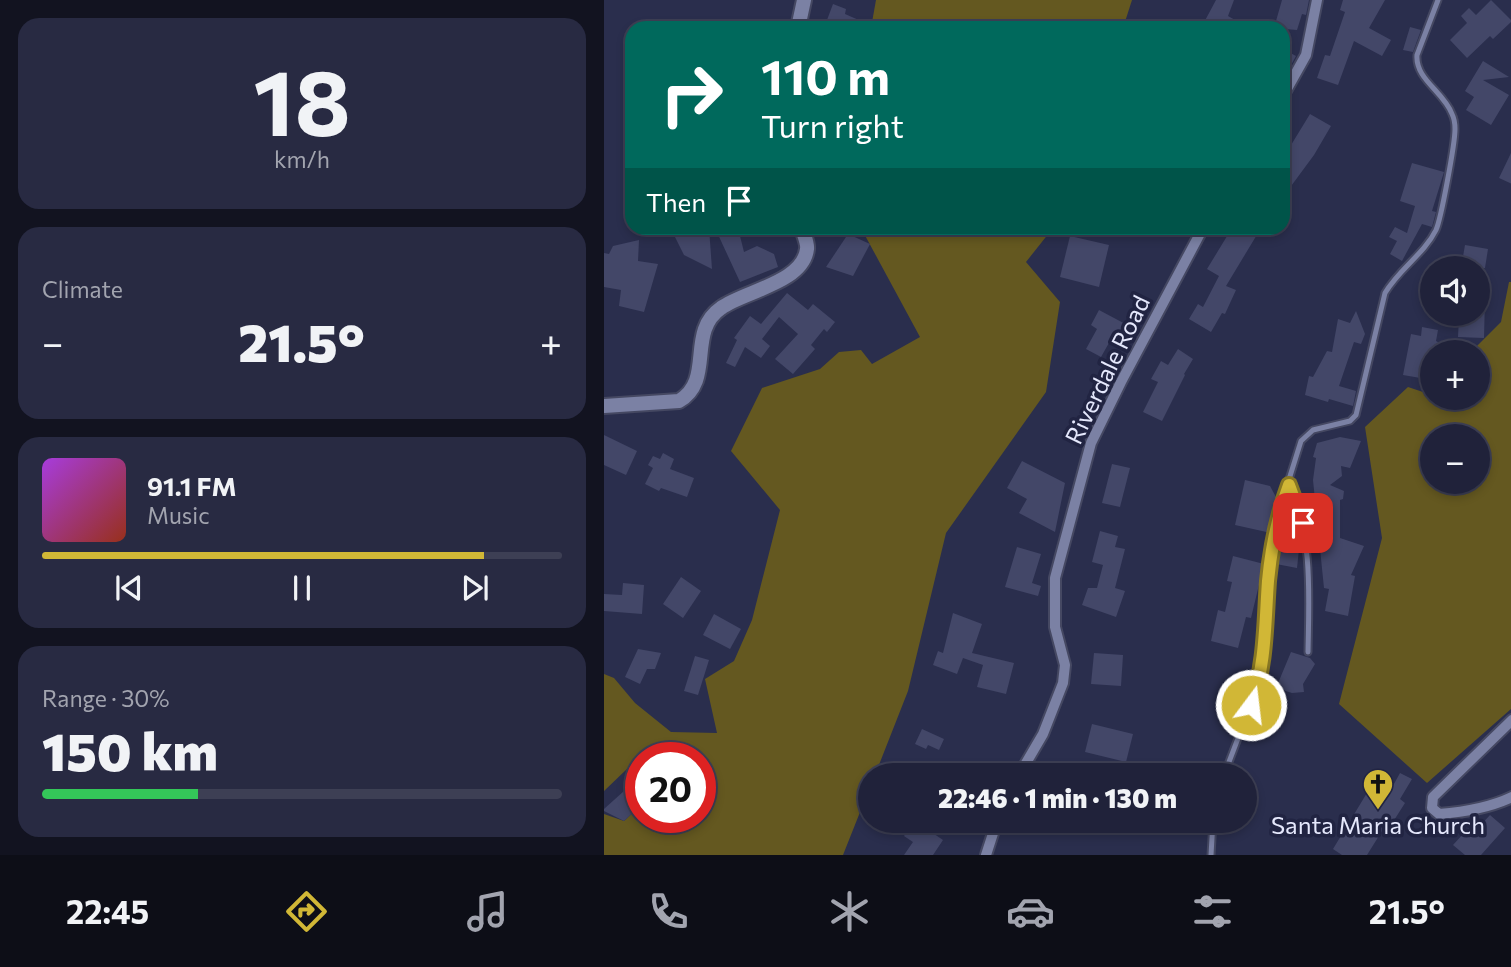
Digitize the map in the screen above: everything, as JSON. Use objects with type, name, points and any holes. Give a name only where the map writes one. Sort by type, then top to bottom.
[{"type":"street","points":[[800,21],[805,0]]},
{"type":"street","points":[[1290,84],[1306,55],[1317,0]]},
{"type":"street","points":[[604,406],[679,401],[689,395],[696,385],[704,329],[709,318],[721,307],[789,276],[800,263],[807,248],[804,235]]},
{"type":"street","name":"Riverdale Road","points":[[1026,763],[1043,734],[1064,683],[1065,665],[1055,627],[1055,578],[1092,443],[1121,382],[1199,235]]},
{"type":"street","points":[[1511,720],[1433,797],[1432,808],[1439,814],[1463,811],[1511,797]]},
{"type":"street","points":[[986,855],[993,833]]},
{"type":"lane","points":[[1229,763],[1258,686],[1268,576],[1281,505],[1301,441],[1313,430],[1350,421],[1356,415],[1385,293],[1437,228],[1455,128],[1448,106],[1416,63],[1438,0]]},
{"type":"lane","points":[[1289,485],[1303,523],[1309,569],[1308,652]]},
{"type":"lane","points":[[1211,855],[1213,833]]},
{"type":"shaded area","points":[[876,0],[1132,0],[1125,21],[872,21]]},
{"type":"shaded area","points":[[865,235],[1047,235],[1026,262],[1060,302],[1046,392],[946,533],[908,691],[880,763],[858,763],[858,817],[843,855],[604,855],[604,814],[625,820],[625,833],[716,833],[716,742],[625,742],[625,771],[604,791],[604,674],[614,678],[635,703],[671,732],[717,733],[705,679],[734,661],[752,620],[780,510],[731,451],[762,388],[820,369],[839,352],[861,350],[872,364],[920,337]]},
{"type":"shaded area","points":[[1511,282],[1511,709],[1427,783],[1339,704],[1382,538],[1365,427],[1408,387],[1420,391],[1420,410],[1490,410],[1490,340],[1483,340],[1501,322]]},
{"type":"building","points":[[1216,0],[1234,0],[1228,16],[1237,21],[1205,21]]},
{"type":"building","points":[[1282,0],[1309,0],[1306,15],[1302,14],[1297,30],[1290,29],[1290,21],[1276,21]]},
{"type":"building","points":[[1343,0],[1385,0],[1369,28],[1391,40],[1382,56],[1354,41],[1338,85],[1317,78],[1325,55],[1330,56],[1345,12],[1340,10]]},
{"type":"building","points":[[1491,0],[1512,21],[1493,39],[1490,36],[1467,58],[1450,40],[1467,23],[1461,16],[1469,8],[1476,15]]},
{"type":"building","points":[[833,4],[846,9],[845,14],[861,21],[827,21]]},
{"type":"building","points":[[1410,27],[1421,30],[1413,52],[1403,50]]},
{"type":"building","points":[[1290,53],[1296,56],[1290,67]]},
{"type":"building","points":[[1483,61],[1509,77],[1483,80],[1509,95],[1491,125],[1466,110],[1474,97],[1465,91]]},
{"type":"building","points":[[1310,114],[1331,126],[1290,188],[1290,147]]},
{"type":"building","points":[[1512,151],[1512,184],[1499,178]]},
{"type":"building","points":[[1412,163],[1444,172],[1432,211],[1436,212],[1432,227],[1422,224],[1402,261],[1390,254],[1397,241],[1389,237],[1395,227],[1407,233],[1415,206],[1400,201]]},
{"type":"building","points":[[674,235],[710,235],[712,269],[684,255]]},
{"type":"building","points":[[718,235],[740,235],[744,252],[757,246],[774,254],[778,267],[740,282]]},
{"type":"building","points":[[847,235],[870,244],[853,276],[826,267]]},
{"type":"building","points":[[1228,235],[1257,235],[1226,286],[1236,290],[1225,314],[1222,313],[1211,332],[1189,319],[1198,304],[1203,307],[1219,276],[1207,269]]},
{"type":"building","points":[[1070,236],[1109,245],[1099,287],[1060,277]]},
{"type":"building","points":[[639,240],[638,261],[658,264],[644,312],[619,306],[621,290],[604,287],[604,253],[609,254],[613,246]]},
{"type":"building","points":[[1465,245],[1488,249],[1487,256],[1463,256]]},
{"type":"building","points":[[787,293],[808,310],[813,304],[835,322],[827,332],[824,329],[811,345],[815,349],[793,374],[775,359],[798,334],[779,317],[762,339],[770,346],[761,358],[745,347],[735,367],[726,363],[737,340],[734,338],[750,316],[761,324]]},
{"type":"building","points":[[1099,310],[1131,327],[1125,339],[1114,334],[1101,357],[1086,349],[1097,329],[1091,325]]},
{"type":"building","points":[[1356,311],[1365,334],[1361,344],[1354,342],[1339,386],[1356,391],[1353,406],[1305,395],[1309,376],[1313,377],[1327,351],[1332,352],[1338,319],[1350,323]]},
{"type":"building","points":[[1459,326],[1484,326],[1484,338],[1458,337]]},
{"type":"building","points":[[1422,327],[1438,330],[1436,340],[1420,340],[1420,378],[1403,375],[1411,334],[1421,336]]},
{"type":"building","points":[[1178,349],[1193,359],[1162,421],[1143,412],[1158,382],[1151,379],[1161,361],[1168,365]]},
{"type":"building","points":[[604,435],[637,451],[626,475],[604,465]]},
{"type":"building","points":[[1340,437],[1361,441],[1350,468],[1341,466],[1342,476],[1330,485],[1344,491],[1343,499],[1340,500],[1340,538],[1364,546],[1351,575],[1355,576],[1348,616],[1325,611],[1329,589],[1324,588],[1313,480],[1316,458],[1313,457],[1317,443]]},
{"type":"building","points":[[663,453],[674,459],[670,469],[694,478],[687,497],[661,488],[659,491],[645,484],[653,468],[648,465],[653,456],[660,459]]},
{"type":"building","points":[[1022,461],[1065,483],[1055,532],[1019,513],[1027,499],[1007,488]]},
{"type":"building","points":[[1112,464],[1130,468],[1120,507],[1102,503]]},
{"type":"building","points":[[1245,480],[1270,486],[1277,499],[1271,533],[1235,525]]},
{"type":"building","points":[[1285,513],[1300,540],[1297,568],[1276,564]]},
{"type":"building","points":[[1100,531],[1118,536],[1115,547],[1125,549],[1115,588],[1125,591],[1116,617],[1082,605],[1088,588],[1097,588],[1103,565],[1092,562]]},
{"type":"building","points":[[1017,547],[1041,554],[1032,583],[1041,586],[1038,596],[1005,587]]},
{"type":"building","points":[[1233,556],[1264,564],[1251,618],[1246,617],[1238,648],[1211,641],[1218,610],[1225,612],[1232,582],[1227,581]]},
{"type":"building","points":[[681,577],[701,591],[683,618],[663,604]]},
{"type":"building","points":[[623,583],[644,585],[642,614],[604,611],[604,594],[622,595]]},
{"type":"building","points":[[953,613],[982,624],[972,653],[1014,663],[1006,694],[977,687],[983,665],[963,658],[957,674],[933,665],[938,651],[943,653]]},
{"type":"building","points":[[714,614],[741,629],[730,649],[703,635]]},
{"type":"building","points":[[638,649],[661,653],[655,669],[647,669],[640,684],[625,677]]},
{"type":"building","points":[[1291,652],[1310,658],[1315,664],[1303,684],[1304,692],[1292,693],[1276,688]]},
{"type":"building","points":[[1094,653],[1123,655],[1121,686],[1091,684]]},
{"type":"building","points":[[695,656],[709,660],[698,695],[684,691]]},
{"type":"building","points":[[1092,724],[1133,734],[1126,762],[1085,752]]},
{"type":"building","points":[[922,729],[944,739],[939,750],[928,745],[926,749],[915,744]]},
{"type":"building","name":"Santa Maria Church","points":[[1400,773],[1412,779],[1400,799],[1405,803],[1391,825],[1387,823],[1367,855],[1342,855],[1333,849],[1373,783],[1389,793]]},
{"type":"building","points":[[625,790],[624,821],[604,809]]},
{"type":"building","points":[[1490,815],[1505,828],[1481,855],[1465,855],[1453,845],[1474,822],[1479,827]]},
{"type":"building","points":[[906,833],[933,833],[943,840],[933,855],[904,855],[913,842],[904,836]]},
{"type":"place","name":"Santa Maria Church","points":[[1378,811]]},
{"type":"route","points":[[1251,705],[1258,686],[1268,576],[1281,505],[1289,485],[1303,523]]}]
